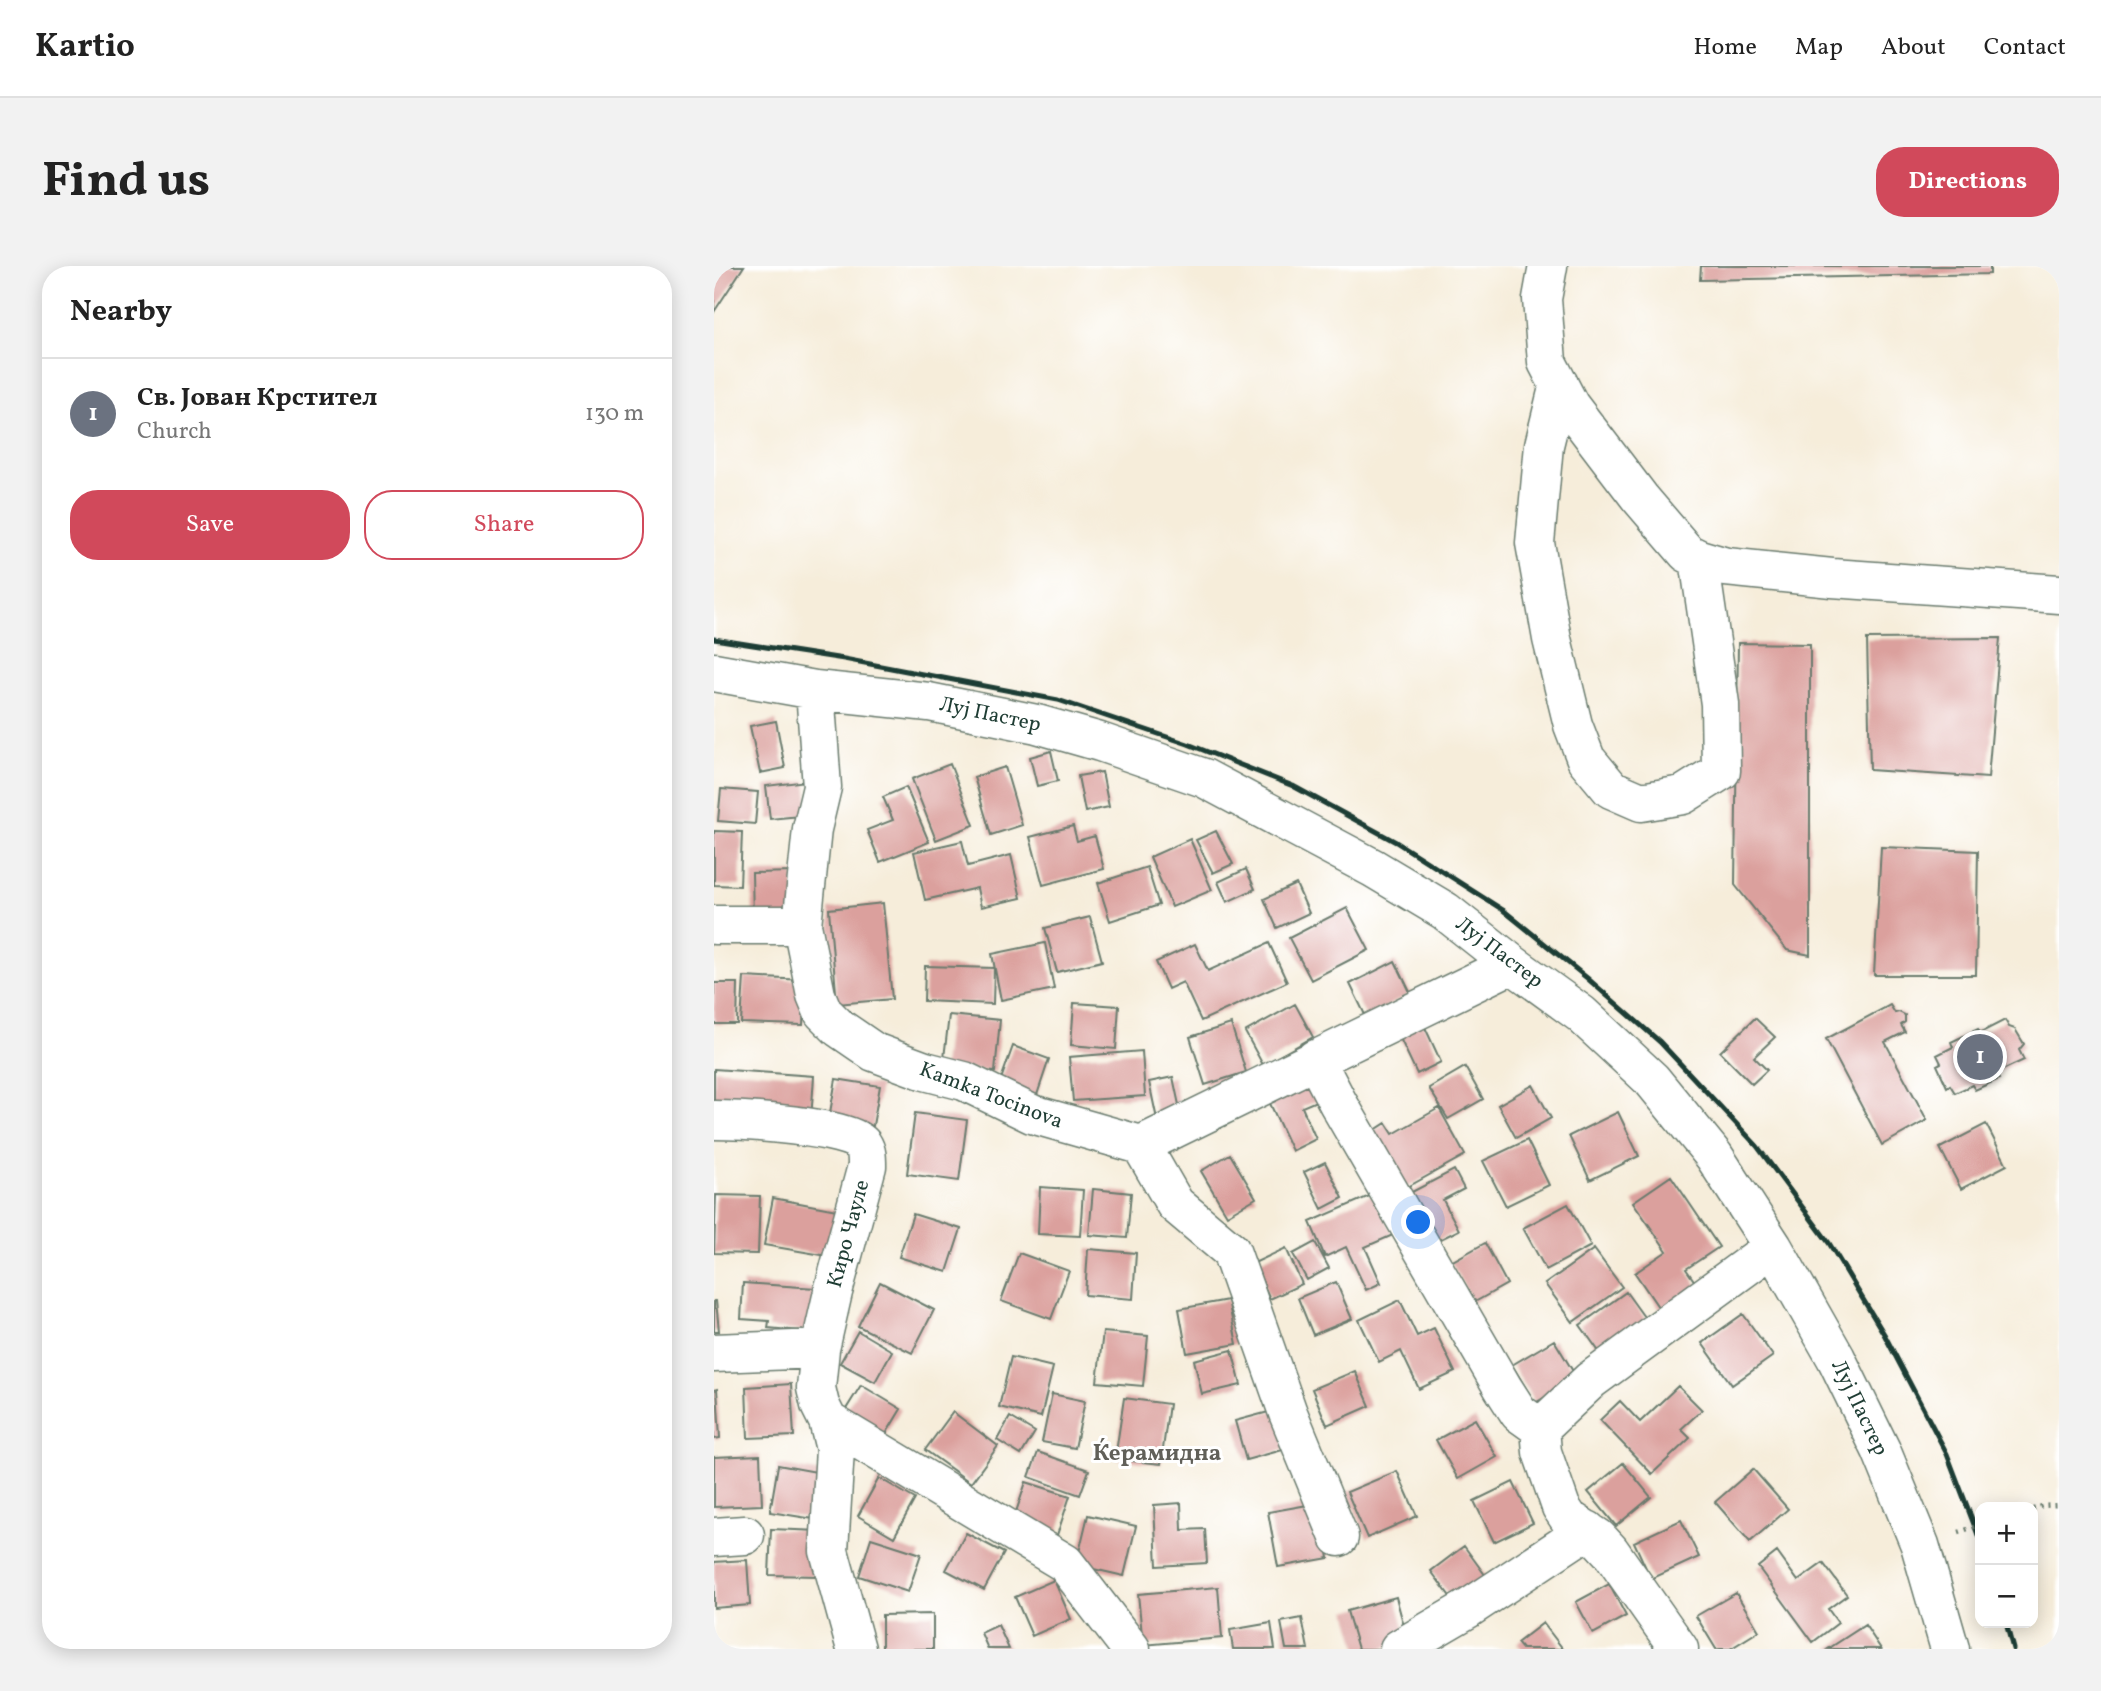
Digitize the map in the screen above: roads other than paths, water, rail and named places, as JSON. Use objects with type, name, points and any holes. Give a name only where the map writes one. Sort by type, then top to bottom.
[{"type":"street","points":[[1548,266],[1542,299],[1547,362],[1570,406],[1640,498],[1687,553],[1726,567],[1779,573],[2059,594]]},
{"type":"street","points":[[1559,384],[1544,445],[1535,543],[1552,639],[1573,725],[1586,759],[1611,789],[1641,802],[1683,795],[1721,771],[1720,705],[1699,559]]},
{"type":"street","name":"Луј Пастер","points":[[714,672],[815,690],[929,702],[1037,724],[1100,742],[1204,778],[1349,855],[1445,911],[1581,1014],[1651,1080],[1714,1156],[1773,1247],[1836,1358],[1881,1450],[1920,1545],[1950,1649]]},
{"type":"street","name":"Kamka Tocinova","points":[[815,690],[822,787],[812,830],[802,925],[816,995],[823,1013],[839,1028],[874,1052],[925,1071],[964,1081],[1032,1114],[1141,1145]]},
{"type":"street","points":[[714,925],[802,925]]},
{"type":"street","points":[[1339,1536],[1288,1413],[1231,1251],[1175,1204],[1141,1145],[1512,964]]},
{"type":"street","points":[[1315,1059],[1503,1388],[1519,1413],[1540,1428],[1542,1452],[1561,1507],[1569,1519],[1587,1530],[1611,1551],[1679,1649]]},
{"type":"street","name":"Киро Чауле","points":[[714,1120],[768,1122],[813,1129],[857,1139],[867,1154],[867,1166],[820,1349],[817,1388],[835,1449],[829,1551],[856,1649]]},
{"type":"street","points":[[1540,1428],[1591,1380],[1773,1247]]},
{"type":"street","points":[[714,1353],[820,1349]]},
{"type":"street","points":[[828,1421],[1065,1563],[1131,1649]]},
{"type":"street","points":[[1399,1649],[1469,1608],[1587,1530]]},
{"type":"railway","points":[[714,639],[844,659],[1058,700],[1188,744],[1293,786],[1396,842],[1503,910],[1660,1042],[1757,1146],[1829,1243],[1884,1334],[1947,1454],[1975,1527]]},
{"type":"railway","points":[[2007,1628],[2013,1649]]},
{"type":"place","name":"Св. Јован Крстител","points":[[1980,1057]]},
{"type":"district","name":"Ќерамидна","points":[[1157,1454]]}]
